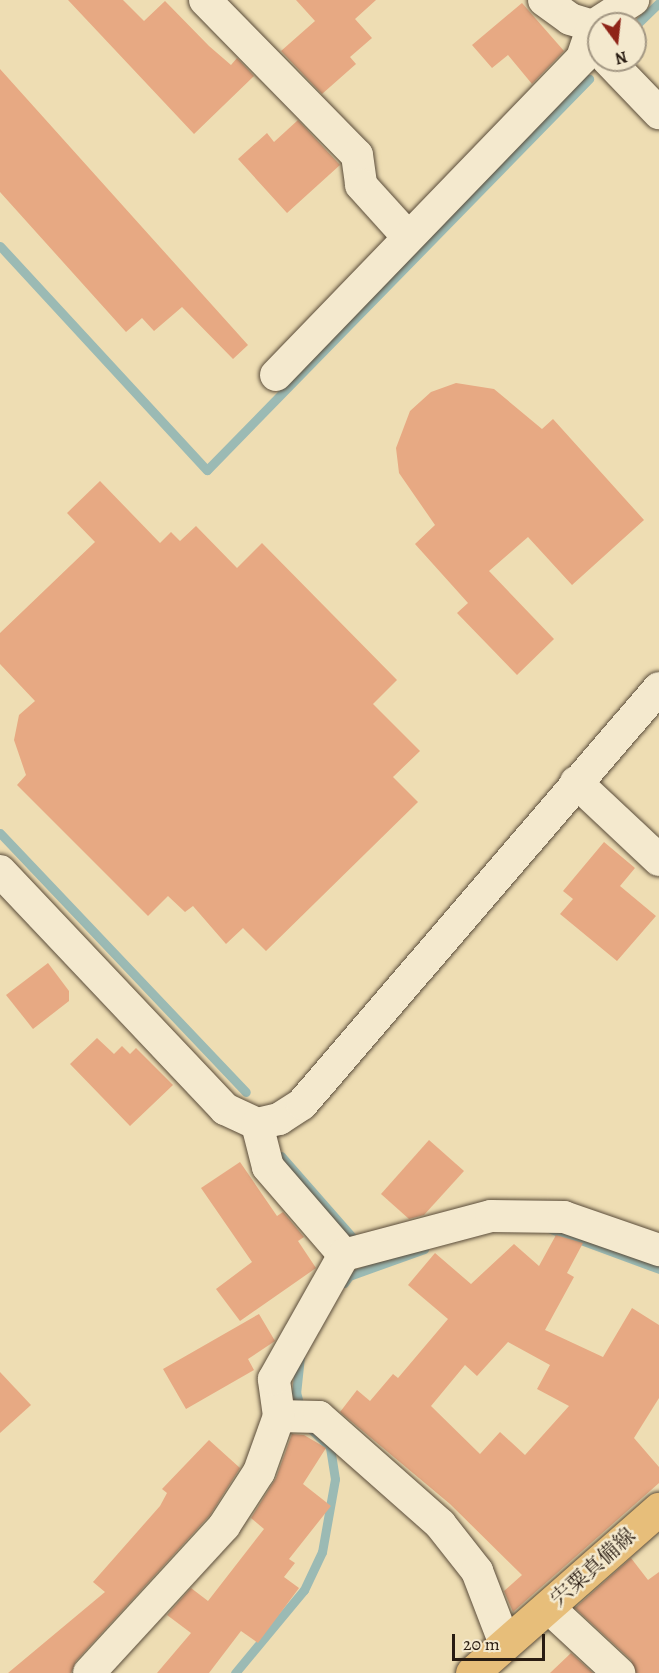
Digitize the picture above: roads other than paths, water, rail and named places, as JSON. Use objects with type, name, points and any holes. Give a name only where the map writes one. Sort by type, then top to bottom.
[{"type":"main road","name":"宍粟真備線","points":[[491,1663],[659,1509]]},
{"type":"street","points":[[205,0],[357,155],[361,185],[408,237]]},
{"type":"street","points":[[544,0],[587,29]]},
{"type":"street","points":[[620,12],[633,0]]},
{"type":"street","points":[[276,375],[582,58],[587,49]]},
{"type":"street","points":[[620,72],[659,113]]},
{"type":"street","points":[[0,871],[225,1109],[257,1124],[279,1119],[302,1104],[659,688]]},
{"type":"street","points":[[576,782],[659,860]]},
{"type":"street","points":[[257,1124],[268,1167],[344,1255]]},
{"type":"street","points":[[89,1673],[224,1526],[259,1472],[279,1416],[274,1379],[344,1255],[490,1216],[564,1217],[659,1250]]},
{"type":"street","points":[[279,1416],[319,1417],[440,1524],[477,1570],[491,1663]]},
{"type":"street","points":[[549,1608],[619,1673]]},
{"type":"waterway","points":[[647,14],[659,3]]},
{"type":"waterway","points":[[0,246],[207,470],[589,79]]},
{"type":"waterway","points":[[0,833],[246,1092]]},
{"type":"waterway","points":[[281,1156],[354,1239]]},
{"type":"waterway","points":[[551,1229],[659,1269]]},
{"type":"waterway","points":[[344,1283],[349,1276],[424,1249]]},
{"type":"waterway","points":[[300,1356],[296,1392],[301,1411]]},
{"type":"waterway","points":[[235,1673],[304,1590],[322,1552],[335,1479],[330,1447],[305,1424]]}]
